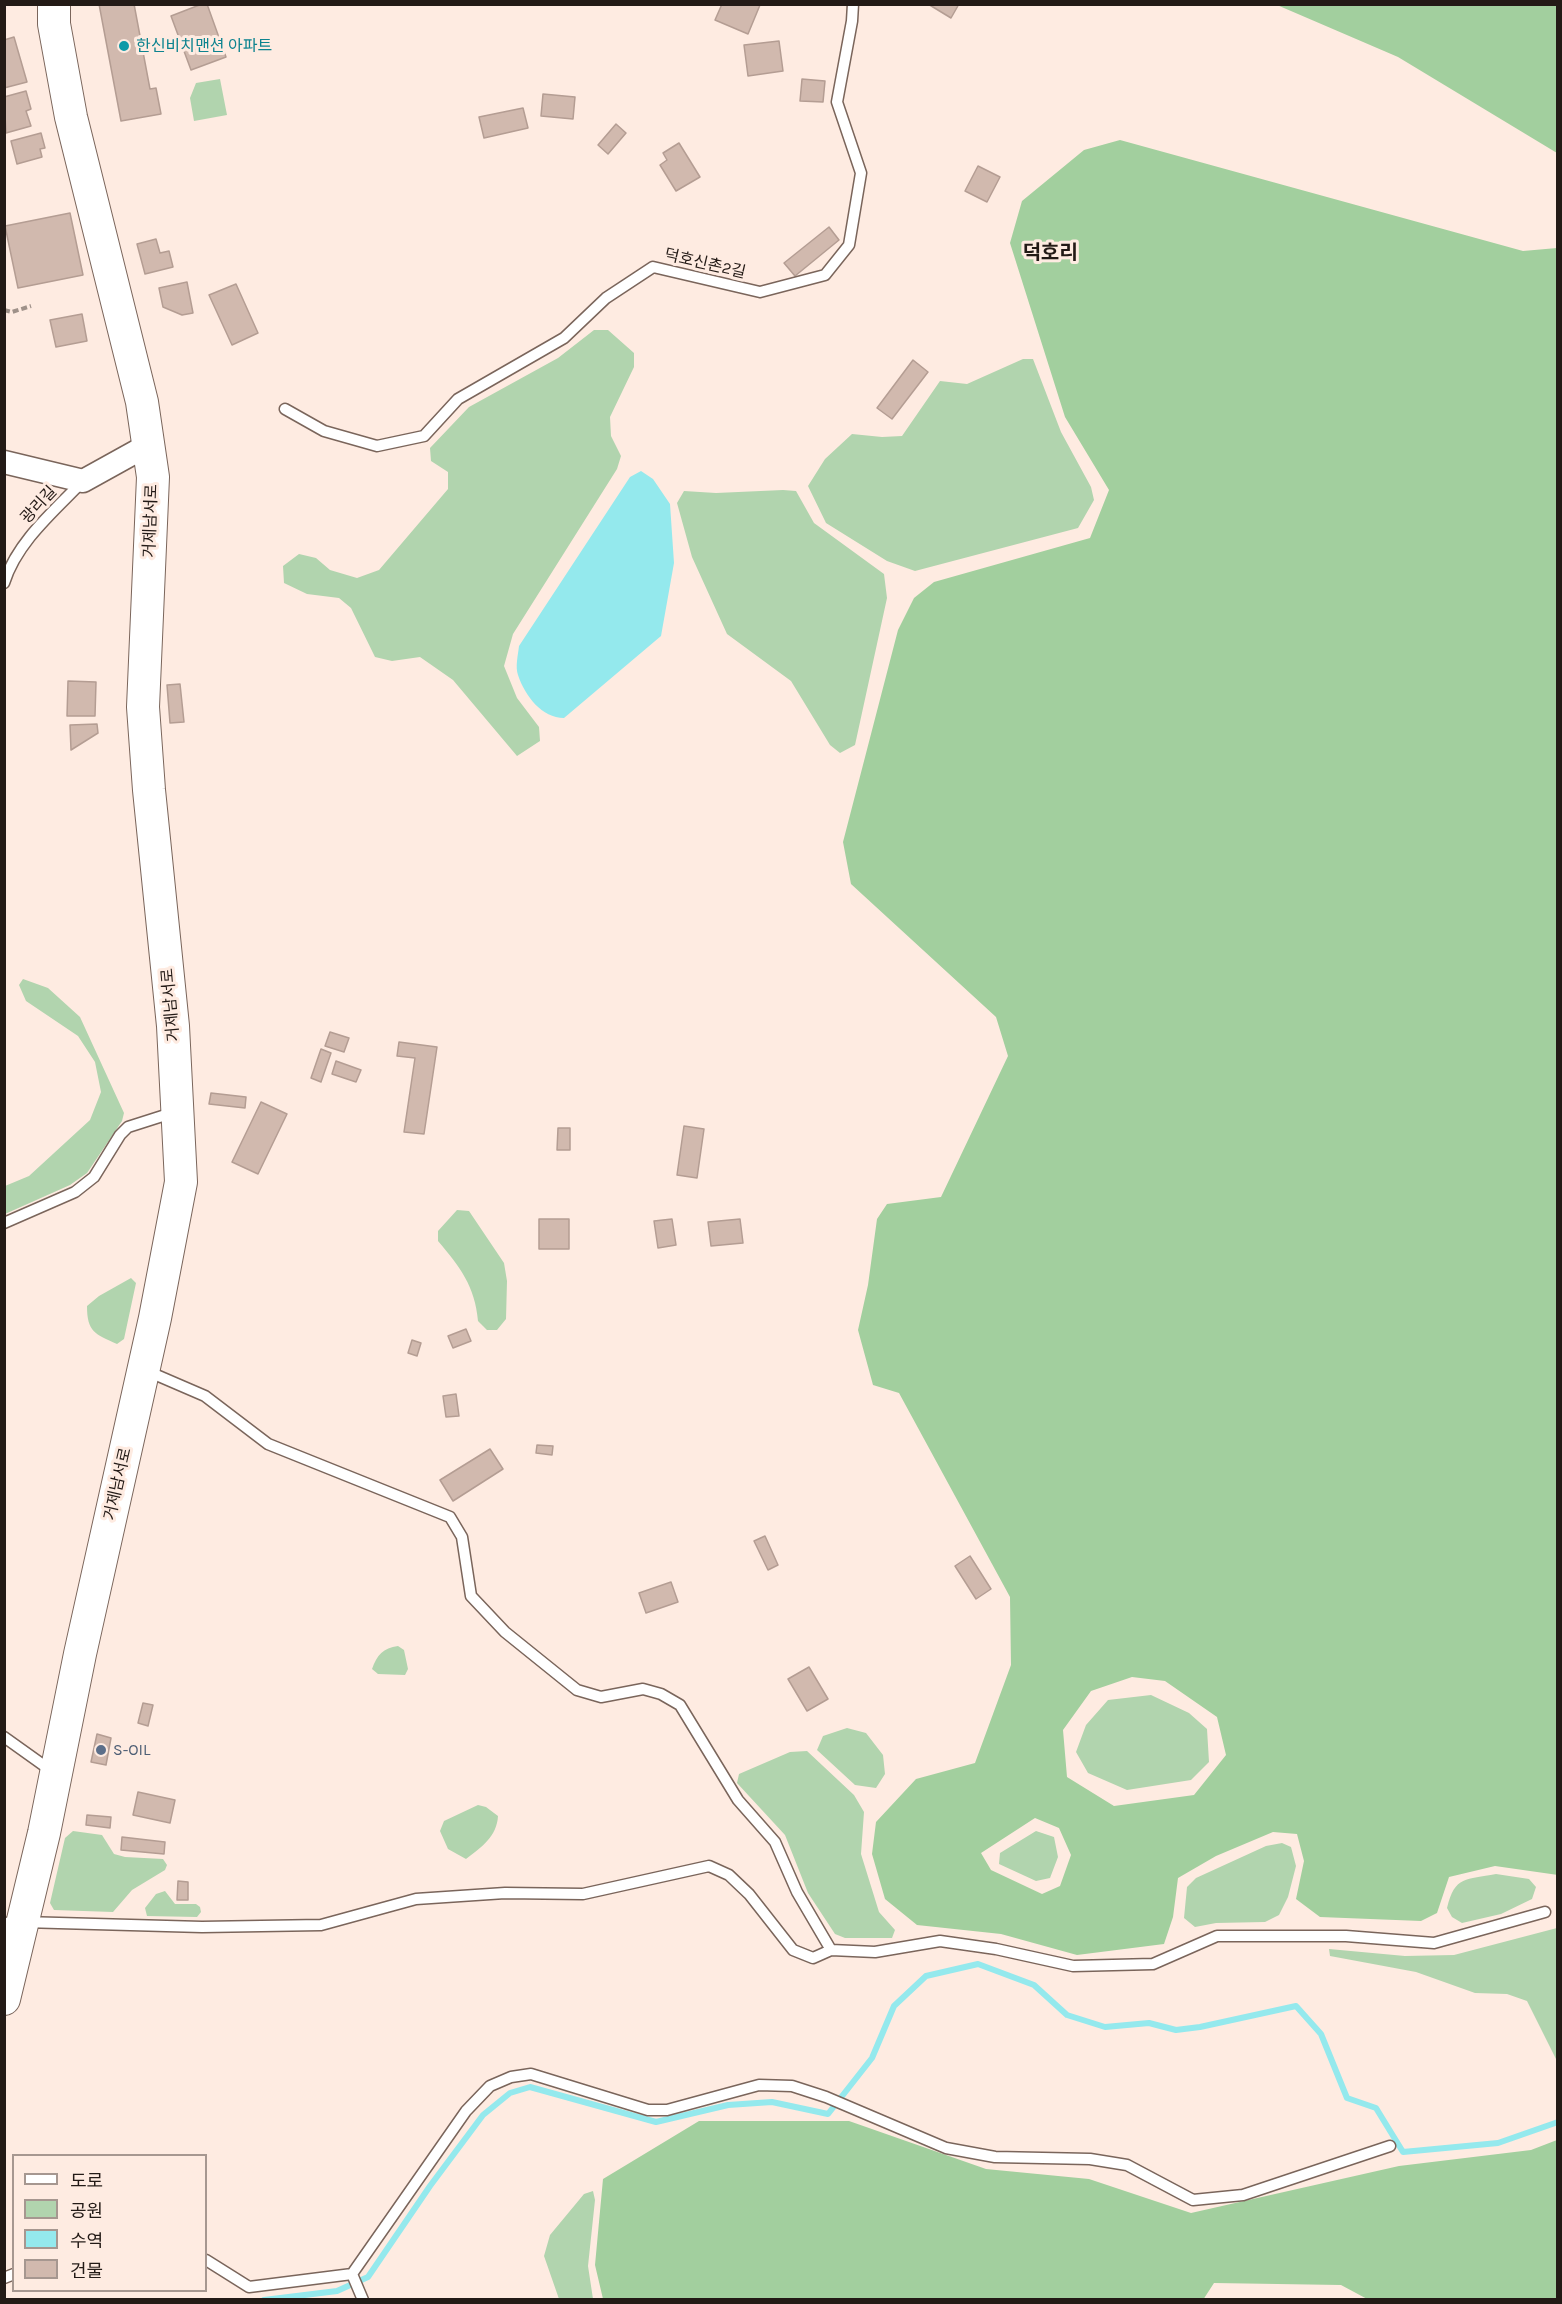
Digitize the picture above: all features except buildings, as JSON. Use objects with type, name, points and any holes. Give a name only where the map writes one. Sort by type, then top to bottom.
[{"type":"main road","name":"거제남서로","points":[[4,1999],[14,1923],[56,1774],[80,1654],[144,1370],[181,1182],[173,1026],[149,790],[143,706],[144,653],[152,542],[153,477],[142,402],[71,117],[54,24],[54,4]]},
{"type":"street","points":[[4,462],[83,481],[148,445]]},
{"type":"lane","name":"덕호신촌2길","points":[[285,409],[324,431],[377,446],[424,436],[458,399],[564,338],[606,298],[653,267],[760,292],[825,275],[849,245],[861,173],[837,102],[853,4]]},
{"type":"lane","name":"광리길","points":[[4,583],[10,564],[29,538],[83,481]]},
{"type":"lane","points":[[4,1223],[75,1191],[94,1177],[120,1135],[128,1127],[178,1111]]},
{"type":"lane","points":[[144,1370],[205,1396],[268,1444],[450,1517],[462,1537],[471,1596],[505,1632],[577,1690],[601,1697],[642,1689],[661,1694],[680,1705],[738,1800],[776,1842],[797,1892],[831,1950]]},
{"type":"lane","points":[[4,1737],[56,1774]]},
{"type":"lane","points":[[14,1923],[202,1927],[321,1925],[416,1899],[505,1893],[583,1894],[709,1866],[729,1875],[749,1894],[793,1950],[813,1958],[831,1950],[875,1952],[940,1941],[996,1949],[1072,1966],[1153,1964],[1217,1936],[1346,1936],[1434,1943],[1545,1912]]},
{"type":"lane","points":[[207,2261],[249,2287],[352,2274],[466,2111],[490,2086],[511,2077],[531,2074],[648,2110],[668,2110],[759,2085],[792,2086],[854,2108],[946,2148],[995,2157],[1090,2159],[1127,2166],[1193,2200],[1243,2195],[1390,2146]]},
{"type":"lane","points":[[352,2274],[363,2300]]},
{"type":"path","points":[[4,310],[12,312],[31,306]]},
{"type":"green space","points":[[1277,5],[1557,5],[1557,153],[1398,57]]},
{"type":"green space","points":[[220,79],[227,115],[194,121],[190,98],[196,83]]},
{"type":"green space","points":[[1120,140],[1523,251],[1557,248],[1558,1875],[1495,1866],[1449,1877],[1437,1913],[1421,1921],[1320,1917],[1296,1899],[1304,1861],[1297,1834],[1273,1832],[1216,1856],[1178,1878],[1173,1917],[1164,1944],[1077,1955],[1001,1934],[917,1925],[885,1899],[872,1854],[876,1822],[916,1779],[975,1763],[1011,1665],[1010,1597],[899,1393],[873,1385],[858,1330],[868,1285],[877,1219],[887,1204],[941,1197],[1008,1056],[996,1017],[851,884],[843,842],[898,630],[914,598],[934,582],[1090,538],[1109,490],[1065,417],[1010,243],[1022,201],[1084,150]],"holes":[[[1132,1677],[1165,1681],[1217,1717],[1226,1755],[1194,1795],[1114,1806],[1067,1777],[1063,1730],[1091,1691]],[[1035,1818],[1059,1828],[1071,1855],[1060,1886],[1042,1894],[991,1870],[981,1853]]]},
{"type":"green space","points":[[594,330],[608,330],[634,353],[634,367],[610,417],[611,436],[621,456],[617,469],[513,634],[504,666],[517,698],[539,727],[540,741],[517,756],[453,680],[420,657],[392,661],[375,657],[351,608],[339,598],[307,594],[284,583],[283,566],[299,554],[316,558],[330,570],[357,578],[379,570],[448,489],[448,472],[431,461],[430,448],[469,407],[558,358]]},
{"type":"green space","points":[[1023,359],[1033,359],[1061,432],[1091,487],[1094,500],[1078,528],[915,571],[887,561],[826,523],[808,486],[825,459],[852,434],[902,436],[940,381],[967,384]]},
{"type":"green space","points":[[684,491],[716,493],[796,491],[814,523],[884,574],[887,598],[855,745],[840,753],[830,745],[791,681],[727,634],[692,557],[677,503]]},
{"type":"green space","points":[[23,979],[48,988],[80,1017],[124,1113],[122,1121],[87,1173],[70,1185],[5,1214],[5,1186],[29,1176],[90,1120],[101,1092],[95,1062],[78,1036],[26,1001],[19,985]]},
{"type":"green space","points":[[457,1210],[469,1211],[504,1263],[507,1281],[506,1319],[497,1330],[487,1330],[478,1321],[470,1287],[438,1241],[438,1231]]},
{"type":"green space","points":[[131,1278],[136,1283],[124,1339],[117,1344],[94,1331],[87,1315],[87,1306],[99,1296]]},
{"type":"green space","points":[[398,1646],[404,1650],[408,1669],[405,1675],[378,1674],[372,1669],[381,1653],[388,1648]]},
{"type":"green space","points":[[1151,1695],[1189,1713],[1207,1729],[1209,1762],[1191,1780],[1127,1790],[1088,1773],[1076,1752],[1086,1725],[1108,1700]]},
{"type":"green space","points":[[847,1728],[866,1733],[883,1755],[885,1774],[876,1788],[855,1785],[817,1750],[823,1736]]},
{"type":"green space","points":[[807,1751],[854,1795],[864,1812],[861,1854],[879,1912],[895,1930],[892,1938],[845,1938],[835,1934],[808,1893],[785,1835],[737,1783],[739,1774],[790,1752]]},
{"type":"green space","points":[[478,1805],[486,1807],[498,1816],[497,1823],[488,1841],[466,1859],[448,1849],[440,1831],[444,1821]]},
{"type":"green space","points":[[73,1831],[102,1835],[114,1854],[125,1857],[163,1859],[167,1865],[165,1870],[132,1890],[113,1912],[54,1910],[50,1903],[65,1838]]},
{"type":"green space","points":[[1036,1831],[1054,1837],[1058,1857],[1050,1878],[1036,1881],[999,1864],[1000,1853]]},
{"type":"green space","points":[[1282,1843],[1291,1847],[1296,1866],[1288,1897],[1279,1915],[1265,1922],[1216,1923],[1195,1927],[1184,1918],[1187,1887],[1196,1878],[1266,1846]]},
{"type":"green space","points":[[1496,1874],[1529,1879],[1536,1887],[1532,1899],[1501,1914],[1462,1923],[1452,1917],[1447,1908],[1450,1897],[1458,1884],[1469,1879]]},
{"type":"green space","points":[[165,1891],[175,1904],[196,1904],[200,1907],[201,1912],[197,1917],[147,1916],[145,1908],[156,1894]]},
{"type":"green space","points":[[1557,1928],[1557,2061],[1527,2001],[1507,1994],[1475,1993],[1416,1972],[1330,1956],[1329,1949],[1405,1956],[1454,1955]]},
{"type":"green space","points":[[699,2121],[849,2121],[986,2169],[1089,2179],[1191,2213],[1399,2166],[1531,2150],[1557,2140],[1557,2299],[1369,2300],[1341,2285],[1214,2283],[1203,2300],[603,2299],[595,2265],[603,2179]]},
{"type":"green space","points":[[593,2191],[595,2200],[588,2266],[593,2299],[559,2299],[544,2256],[550,2235],[584,2194]]},
{"type":"water","points":[[641,471],[653,479],[670,504],[674,563],[661,636],[564,718],[556,717],[542,710],[525,691],[517,672],[519,646],[630,477]]},
{"type":"waterway","points":[[264,2300],[337,2291],[368,2277],[430,2186],[483,2115],[510,2093],[530,2087],[656,2122],[728,2105],[772,2102],[828,2114],[872,2058],[894,2006],[926,1976],[978,1964],[1034,1985],[1067,2015],[1105,2027],[1149,2023],[1176,2030],[1296,2006],[1321,2034],[1347,2098],[1376,2108],[1403,2152],[1498,2143],[1558,2122]]},
{"type":"place","name":"한신비치맨션 아파트","points":[[124,46]]},
{"type":"place","name":"S-OIL","points":[[101,1750]]},
{"type":"district","name":"덕호리","points":[[1050,253]]}]
